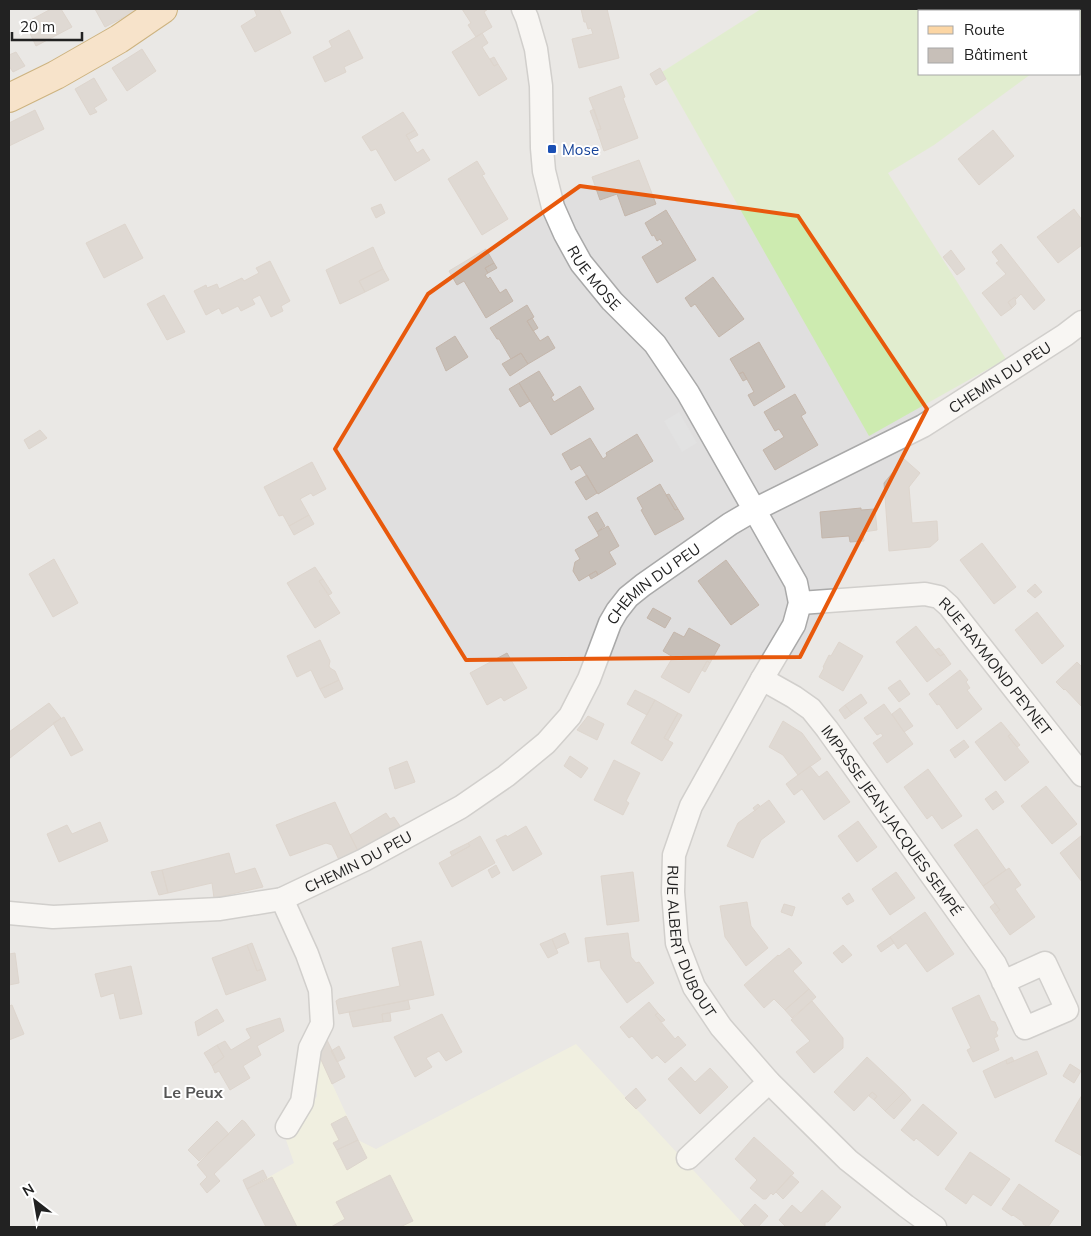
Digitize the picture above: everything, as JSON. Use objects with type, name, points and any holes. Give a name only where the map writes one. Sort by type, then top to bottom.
[{"type":"main road","points":[[9,98],[56,75],[119,39],[163,9]]},
{"type":"street","name":"RUE MOSE","points":[[523,9],[536,49],[540,77],[544,171],[553,207],[565,234],[581,263],[612,301],[655,344],[682,384],[754,510]]},
{"type":"street","name":"CHEMIN DU PEU","points":[[9,913],[53,918],[220,909],[282,899],[364,860],[461,807],[506,776],[546,743],[570,716],[589,679],[610,623],[628,597],[643,585],[730,524],[754,510],[923,426],[1065,335],[1082,322]]},
{"type":"street","points":[[754,510],[796,583],[800,603]]},
{"type":"street","name":"RUE RAYMOND PEYNET","points":[[800,603],[925,594],[939,597],[949,606],[1082,775]]},
{"type":"street","name":"RUE ALBERT DUBOUT","points":[[800,603],[794,625],[762,678],[691,806],[674,855],[673,892],[677,943],[694,987],[721,1027],[769,1082],[848,1160],[935,1227]]},
{"type":"street","name":"IMPASSE JEAN-JACQUES SEMPÉ","points":[[762,678],[811,709],[822,722],[995,964],[1004,982]]},
{"type":"street","points":[[282,899],[308,954],[320,990],[322,1024],[310,1048],[302,1102],[287,1127]]},
{"type":"street","points":[[688,1158],[769,1082]]},
{"type":"highlighted area","points":[[580,186],[798,216],[927,409],[800,657],[466,660],[335,449],[428,294]]},
{"type":"shaded area","points":[[9,9],[1082,9],[1082,1227],[9,1227]]},
{"type":"shaded area","points":[[679,412],[697,443],[682,452],[664,421]]},
{"type":"green space","points":[[761,9],[1082,9],[1081,37],[1081,10],[918,10],[918,75],[1030,75],[934,145],[888,173],[1006,359],[869,436],[662,72]]},
{"type":"green space","points":[[576,1044],[746,1227],[266,1227],[247,1189],[294,1163],[286,1140],[304,1118],[304,1115],[317,1096],[318,1053],[358,1140],[376,1149]]},
{"type":"building","points":[[51,9],[61,9],[72,27],[36,46],[25,23]]},
{"type":"building","points":[[95,9],[134,9],[136,11],[105,27]]},
{"type":"building","points":[[254,9],[279,9],[291,33],[255,52],[241,26],[257,16]]},
{"type":"building","points":[[462,9],[488,9],[484,12],[492,27],[476,37],[468,25],[471,23]]},
{"type":"building","points":[[581,9],[607,9],[619,58],[579,68],[572,39],[593,34],[591,28],[588,29],[586,22],[584,22]]},
{"type":"building","points":[[349,30],[363,58],[344,67],[346,72],[325,82],[313,57],[332,47],[329,41]]},
{"type":"building","points":[[482,33],[488,43],[482,47],[494,66],[498,64],[507,79],[479,96],[452,52]]},
{"type":"building","points":[[142,49],[156,71],[127,91],[112,68]]},
{"type":"building","points":[[16,52],[25,66],[13,72],[9,66],[9,55]]},
{"type":"building","points":[[494,57],[498,64],[494,66],[490,59]]},
{"type":"building","points":[[660,68],[666,79],[656,85],[650,74]]},
{"type":"building","points":[[94,78],[107,100],[94,108],[97,112],[90,115],[75,89]]},
{"type":"building","points":[[621,86],[625,97],[623,98],[638,138],[604,151],[597,130],[601,129],[589,98]]},
{"type":"building","points":[[594,109],[601,129],[597,130],[590,111]]},
{"type":"building","points":[[35,110],[44,129],[9,146],[9,123]]},
{"type":"building","points":[[403,112],[415,130],[406,135],[417,153],[423,149],[430,160],[395,181],[376,149],[371,151],[362,137]]},
{"type":"building","points":[[415,130],[418,135],[409,140],[406,135]]},
{"type":"building","points":[[993,130],[1014,156],[979,185],[958,159]]},
{"type":"building","points":[[639,160],[656,204],[625,216],[617,194],[600,200],[592,177]]},
{"type":"building","points":[[477,161],[485,174],[482,175],[508,219],[482,235],[448,179]]},
{"type":"building","points":[[381,204],[385,213],[376,218],[371,208]]},
{"type":"building","points":[[1074,209],[1082,220],[1082,245],[1058,263],[1037,237]]},
{"type":"building","points":[[666,210],[696,260],[657,283],[642,257],[663,244],[660,239],[657,241],[654,235],[652,236],[645,223]]},
{"type":"building","points":[[125,224],[143,258],[104,278],[86,243]]},
{"type":"building","points":[[1001,244],[1045,300],[1034,310],[1021,294],[1016,299],[1015,297],[1008,302],[1012,308],[1001,316],[982,293],[1006,274],[996,263],[999,261],[992,252]]},
{"type":"building","points":[[373,247],[383,269],[359,281],[365,292],[340,304],[326,270]]},
{"type":"building","points":[[486,249],[494,263],[485,268],[488,273],[485,275],[488,279],[490,277],[500,293],[506,289],[513,301],[486,318],[464,281],[457,285],[449,271]]},
{"type":"building","points":[[951,250],[965,269],[957,275],[943,257]]},
{"type":"building","points":[[270,261],[290,301],[281,306],[283,311],[271,317],[260,295],[252,299],[255,304],[241,311],[238,306],[222,314],[219,308],[206,315],[194,291],[206,285],[207,288],[217,284],[219,289],[242,278],[244,281],[259,273],[256,268]]},
{"type":"building","points":[[494,263],[497,268],[488,273],[485,268]]},
{"type":"building","points":[[383,269],[389,280],[365,292],[359,281]]},
{"type":"building","points":[[713,277],[744,319],[719,337],[695,304],[691,307],[685,298]]},
{"type":"building","points":[[164,295],[185,332],[167,340],[147,304]]},
{"type":"building","points":[[1015,297],[1016,304],[1012,308],[1008,302]]},
{"type":"building","points":[[527,305],[534,317],[527,321],[540,341],[548,336],[555,348],[528,364],[521,353],[511,359],[490,328]]},
{"type":"building","points":[[532,318],[538,328],[533,331],[527,321]]},
{"type":"building","points":[[455,336],[468,357],[446,371],[436,348]]},
{"type":"building","points":[[759,342],[785,387],[754,406],[748,395],[754,392],[743,372],[739,374],[730,359]]},
{"type":"building","points":[[521,353],[528,364],[510,376],[502,364]]},
{"type":"building","points":[[539,371],[554,395],[551,397],[554,402],[580,386],[594,409],[551,435],[519,383]]},
{"type":"building","points":[[743,372],[747,379],[743,381],[739,374]]},
{"type":"building","points":[[519,383],[530,401],[520,407],[509,389]]},
{"type":"building","points":[[795,394],[806,413],[801,416],[818,445],[775,470],[763,450],[784,437],[779,429],[775,431],[764,412]]},
{"type":"building","points":[[40,430],[47,438],[29,449],[24,440]]},
{"type":"building","points":[[637,434],[653,461],[598,494],[580,465],[571,470],[562,454],[590,438],[603,459],[607,456],[606,453]]},
{"type":"building","points":[[904,459],[920,473],[909,487],[912,523],[937,521],[938,540],[930,547],[889,551],[884,483]]},
{"type":"building","points":[[312,462],[326,489],[313,496],[311,493],[300,499],[309,515],[289,526],[283,515],[279,516],[264,487]]},
{"type":"building","points":[[587,475],[597,493],[586,500],[575,482]]},
{"type":"building","points":[[660,484],[675,510],[678,509],[684,519],[655,535],[641,510],[643,509],[637,498]]},
{"type":"building","points":[[669,494],[678,509],[675,510],[666,495]]},
{"type":"building","points":[[861,508],[861,510],[875,509],[877,530],[863,532],[864,541],[850,542],[849,536],[822,538],[820,512]]},
{"type":"building","points":[[597,512],[605,526],[597,532],[588,517]]},
{"type":"building","points":[[309,515],[314,524],[294,535],[289,526]]},
{"type":"building","points":[[608,526],[619,546],[609,552],[616,564],[598,575],[596,571],[579,581],[573,571],[575,562],[580,559],[575,550],[599,536],[597,532]]},
{"type":"building","points":[[982,543],[1016,587],[994,604],[960,560]]},
{"type":"building","points":[[54,559],[78,603],[53,617],[29,574]]},
{"type":"building","points":[[726,560],[759,605],[731,625],[698,581]]},
{"type":"building","points":[[315,567],[323,579],[319,581],[340,613],[315,628],[287,583]]},
{"type":"building","points":[[596,571],[598,575],[591,579],[589,575]]},
{"type":"building","points":[[323,579],[332,593],[329,595],[319,581]]},
{"type":"building","points":[[1035,584],[1042,592],[1035,598],[1027,591]]},
{"type":"building","points":[[653,608],[671,618],[665,628],[647,618]]},
{"type":"building","points":[[1037,612],[1064,646],[1042,664],[1015,630]]},
{"type":"building","points":[[916,626],[940,656],[944,654],[951,664],[927,682],[896,642]]},
{"type":"building","points":[[689,628],[720,645],[710,663],[707,661],[689,693],[661,677],[673,657],[663,651],[674,632],[684,637]]},
{"type":"building","points":[[320,640],[330,661],[329,666],[335,671],[339,680],[320,689],[311,670],[297,677],[287,656]]},
{"type":"building","points":[[839,642],[863,656],[843,691],[819,677],[829,655],[831,656]]},
{"type":"building","points":[[939,648],[944,654],[940,656],[935,650]]},
{"type":"building","points":[[507,653],[527,688],[504,701],[501,697],[487,705],[470,673]]},
{"type":"building","points":[[707,661],[710,663],[705,672],[702,670]]},
{"type":"building","points":[[1077,662],[1082,667],[1082,707],[1056,682]]},
{"type":"building","points":[[960,670],[968,680],[966,682],[970,688],[967,690],[982,709],[957,729],[939,704],[937,705],[929,694]]},
{"type":"building","points":[[339,680],[343,689],[325,698],[320,689]]},
{"type":"building","points":[[900,680],[910,694],[899,702],[888,688]]},
{"type":"building","points":[[635,690],[655,700],[647,715],[627,704]]},
{"type":"building","points":[[861,694],[867,703],[852,714],[845,705]]},
{"type":"building","points":[[655,700],[678,713],[664,738],[673,743],[662,761],[631,743]]},
{"type":"building","points":[[49,703],[61,718],[10,758],[9,732]]},
{"type":"building","points":[[884,704],[913,744],[887,763],[873,743],[883,736],[881,733],[877,735],[864,718]]},
{"type":"building","points":[[845,705],[852,714],[845,719],[839,710]]},
{"type":"building","points":[[900,708],[913,726],[904,732],[892,714]]},
{"type":"building","points":[[678,713],[682,715],[668,740],[664,738]]},
{"type":"building","points":[[588,716],[604,724],[597,740],[577,730]]},
{"type":"building","points":[[64,717],[83,750],[71,756],[53,723]]},
{"type":"building","points":[[783,721],[802,733],[821,759],[798,775],[783,755],[769,747]]},
{"type":"building","points":[[1001,722],[1011,734],[1008,736],[1029,762],[1005,781],[975,742]]},
{"type":"building","points":[[1011,734],[1020,745],[1017,747],[1008,736]]},
{"type":"building","points":[[964,740],[969,747],[955,758],[950,750]]},
{"type":"building","points":[[570,756],[588,768],[581,778],[564,766]]},
{"type":"building","points":[[614,760],[640,773],[626,801],[629,803],[623,815],[594,800]]},
{"type":"building","points":[[407,761],[415,782],[395,789],[389,768]]},
{"type":"building","points":[[810,766],[819,777],[827,771],[850,802],[824,820],[802,789],[794,795],[786,784]]},
{"type":"building","points":[[928,769],[962,816],[942,829],[932,815],[927,819],[904,787]]},
{"type":"building","points":[[1046,786],[1077,824],[1052,844],[1021,806]]},
{"type":"building","points":[[996,791],[1004,802],[993,810],[985,799]]},
{"type":"building","points":[[769,800],[785,822],[761,840],[753,858],[727,846],[738,823]]},
{"type":"building","points":[[335,802],[359,853],[340,862],[332,845],[326,843],[290,856],[276,825]]},
{"type":"building","points":[[758,804],[760,806],[755,811],[753,808]]},
{"type":"building","points":[[386,813],[390,819],[394,817],[402,829],[359,853],[350,835]]},
{"type":"building","points":[[858,821],[877,847],[857,862],[838,836]]},
{"type":"building","points":[[100,822],[108,841],[59,862],[47,834],[67,825],[72,834]]},
{"type":"building","points":[[526,826],[542,854],[513,871],[496,840],[506,835],[507,837]]},
{"type":"building","points":[[977,829],[1006,870],[983,886],[954,845]]},
{"type":"building","points":[[1082,835],[1082,882],[1060,853]]},
{"type":"building","points":[[480,836],[495,863],[452,887],[439,863],[470,846],[468,843]]},
{"type":"building","points":[[468,843],[470,846],[452,856],[450,852]]},
{"type":"building","points":[[229,853],[235,874],[255,868],[263,887],[214,898],[212,883],[168,893],[162,870]]},
{"type":"building","points":[[496,865],[500,873],[492,878],[488,870]]},
{"type":"building","points":[[1009,868],[1021,885],[1015,889],[1035,917],[1010,935],[995,914],[1000,910],[983,886]]},
{"type":"building","points":[[162,870],[168,893],[159,895],[151,872]]},
{"type":"building","points":[[633,872],[639,921],[607,925],[601,876]]},
{"type":"building","points":[[896,872],[915,898],[890,915],[872,889]]},
{"type":"building","points":[[849,893],[854,901],[847,905],[842,898]]},
{"type":"building","points":[[747,902],[751,926],[768,948],[746,966],[725,937],[720,906]]},
{"type":"building","points":[[995,903],[1000,910],[995,914],[990,907]]},
{"type":"building","points":[[784,904],[795,907],[792,916],[781,912]]},
{"type":"building","points":[[925,912],[954,954],[927,972],[906,943],[898,949],[890,937]]},
{"type":"building","points":[[565,933],[569,943],[556,949],[552,939]]},
{"type":"building","points":[[628,933],[631,957],[636,963],[639,962],[654,983],[627,1003],[601,968],[600,960],[588,962],[585,938]]},
{"type":"building","points":[[890,937],[894,943],[881,952],[877,946]]},
{"type":"building","points":[[552,939],[558,953],[548,958],[540,944]]},
{"type":"building","points":[[421,941],[434,995],[339,1014],[336,1001],[339,999],[400,986],[392,948]]},
{"type":"building","points":[[252,943],[262,969],[257,971],[247,945]]},
{"type":"building","points":[[247,945],[257,971],[262,969],[266,980],[226,995],[212,958]]},
{"type":"building","points":[[843,945],[852,955],[842,963],[833,953]]},
{"type":"building","points":[[789,948],[802,963],[793,971],[809,989],[785,1010],[774,999],[764,1008],[744,985],[778,955]]},
{"type":"building","points":[[15,953],[19,983],[9,985],[9,954]]},
{"type":"building","points":[[131,966],[142,1014],[120,1019],[114,993],[101,997],[95,974]]},
{"type":"building","points":[[809,989],[816,997],[792,1018],[785,1010]]},
{"type":"building","points":[[979,995],[991,1021],[995,1022],[998,1029],[996,1033],[998,1036],[994,1038],[999,1050],[973,1062],[967,1050],[971,1048],[952,1008]]},
{"type":"building","points":[[408,1000],[410,1009],[382,1014],[383,1022],[353,1027],[349,1012]]},
{"type":"building","points":[[812,1001],[843,1038],[843,1048],[814,1073],[796,1052],[810,1041],[791,1020]]},
{"type":"building","points":[[649,1002],[658,1013],[655,1015],[675,1039],[678,1036],[686,1045],[665,1063],[657,1055],[652,1059],[632,1036],[629,1038],[620,1027]]},
{"type":"building","points":[[12,1005],[24,1034],[9,1040],[9,1006]]},
{"type":"building","points":[[217,1009],[224,1021],[198,1036],[195,1022]]},
{"type":"building","points":[[390,1013],[391,1021],[383,1022],[382,1014]]},
{"type":"building","points":[[658,1013],[665,1020],[662,1022],[655,1015]]},
{"type":"building","points":[[442,1014],[462,1052],[446,1061],[439,1051],[426,1058],[432,1067],[415,1077],[394,1037]]},
{"type":"building","points":[[280,1018],[284,1031],[257,1046],[261,1055],[243,1066],[250,1078],[230,1090],[219,1071],[215,1073],[212,1066],[224,1057],[217,1045],[225,1041],[231,1050],[251,1038],[246,1029]]},
{"type":"building","points":[[326,1038],[345,1077],[332,1084],[318,1053]]},
{"type":"building","points":[[217,1045],[224,1057],[212,1066],[204,1053]]},
{"type":"building","points":[[339,1046],[345,1058],[337,1062],[331,1051]]},
{"type":"building","points":[[1037,1051],[1047,1074],[995,1098],[983,1071],[1006,1060],[1007,1064]]},
{"type":"building","points":[[867,1057],[904,1092],[885,1111],[874,1100],[877,1096],[872,1092],[854,1111],[834,1092]]},
{"type":"building","points":[[1012,1057],[1014,1061],[1007,1064],[1006,1060]]},
{"type":"building","points":[[1070,1064],[1081,1071],[1074,1083],[1063,1076]]},
{"type":"building","points":[[681,1067],[695,1082],[710,1068],[728,1087],[700,1114],[668,1079]]},
{"type":"building","points":[[636,1088],[646,1100],[636,1109],[625,1098]]},
{"type":"building","points":[[872,1092],[877,1096],[874,1100],[869,1096]]},
{"type":"building","points":[[904,1092],[911,1100],[894,1119],[885,1111]]},
{"type":"building","points":[[1082,1095],[1082,1156],[1055,1141]]},
{"type":"building","points":[[923,1104],[957,1133],[938,1156],[916,1138],[914,1141],[901,1130]]},
{"type":"building","points":[[346,1116],[358,1140],[337,1150],[333,1143],[339,1140],[331,1124]]},
{"type":"building","points":[[242,1120],[255,1135],[214,1174],[220,1181],[207,1193],[200,1184],[207,1177],[197,1165]]},
{"type":"building","points":[[217,1121],[229,1134],[199,1161],[188,1150]]},
{"type":"building","points":[[754,1137],[794,1173],[773,1195],[771,1193],[766,1199],[763,1199],[750,1188],[757,1180],[735,1159]]},
{"type":"building","points":[[358,1140],[367,1158],[347,1170],[337,1150]]},
{"type":"building","points":[[970,1152],[1010,1179],[991,1206],[973,1194],[966,1204],[945,1189]]},
{"type":"building","points":[[263,1170],[267,1178],[247,1189],[243,1180]]},
{"type":"building","points":[[390,1175],[413,1221],[400,1227],[331,1227],[345,1219],[336,1202]]},
{"type":"building","points":[[791,1175],[799,1182],[783,1199],[776,1192]]},
{"type":"building","points":[[272,1177],[297,1227],[266,1227],[247,1189]]},
{"type":"building","points":[[1019,1184],[1059,1211],[1048,1227],[1028,1227],[1002,1209]]},
{"type":"building","points":[[822,1190],[841,1207],[828,1222],[825,1222],[825,1227],[786,1227],[779,1220],[792,1205],[801,1213]]},
{"type":"building","points":[[755,1204],[768,1216],[758,1227],[746,1227],[740,1221]]},
{"type":"place","name":"Mose","points":[[552,149]]},
{"type":"district","name":"Le Peux","points":[[193,1092]]}]
